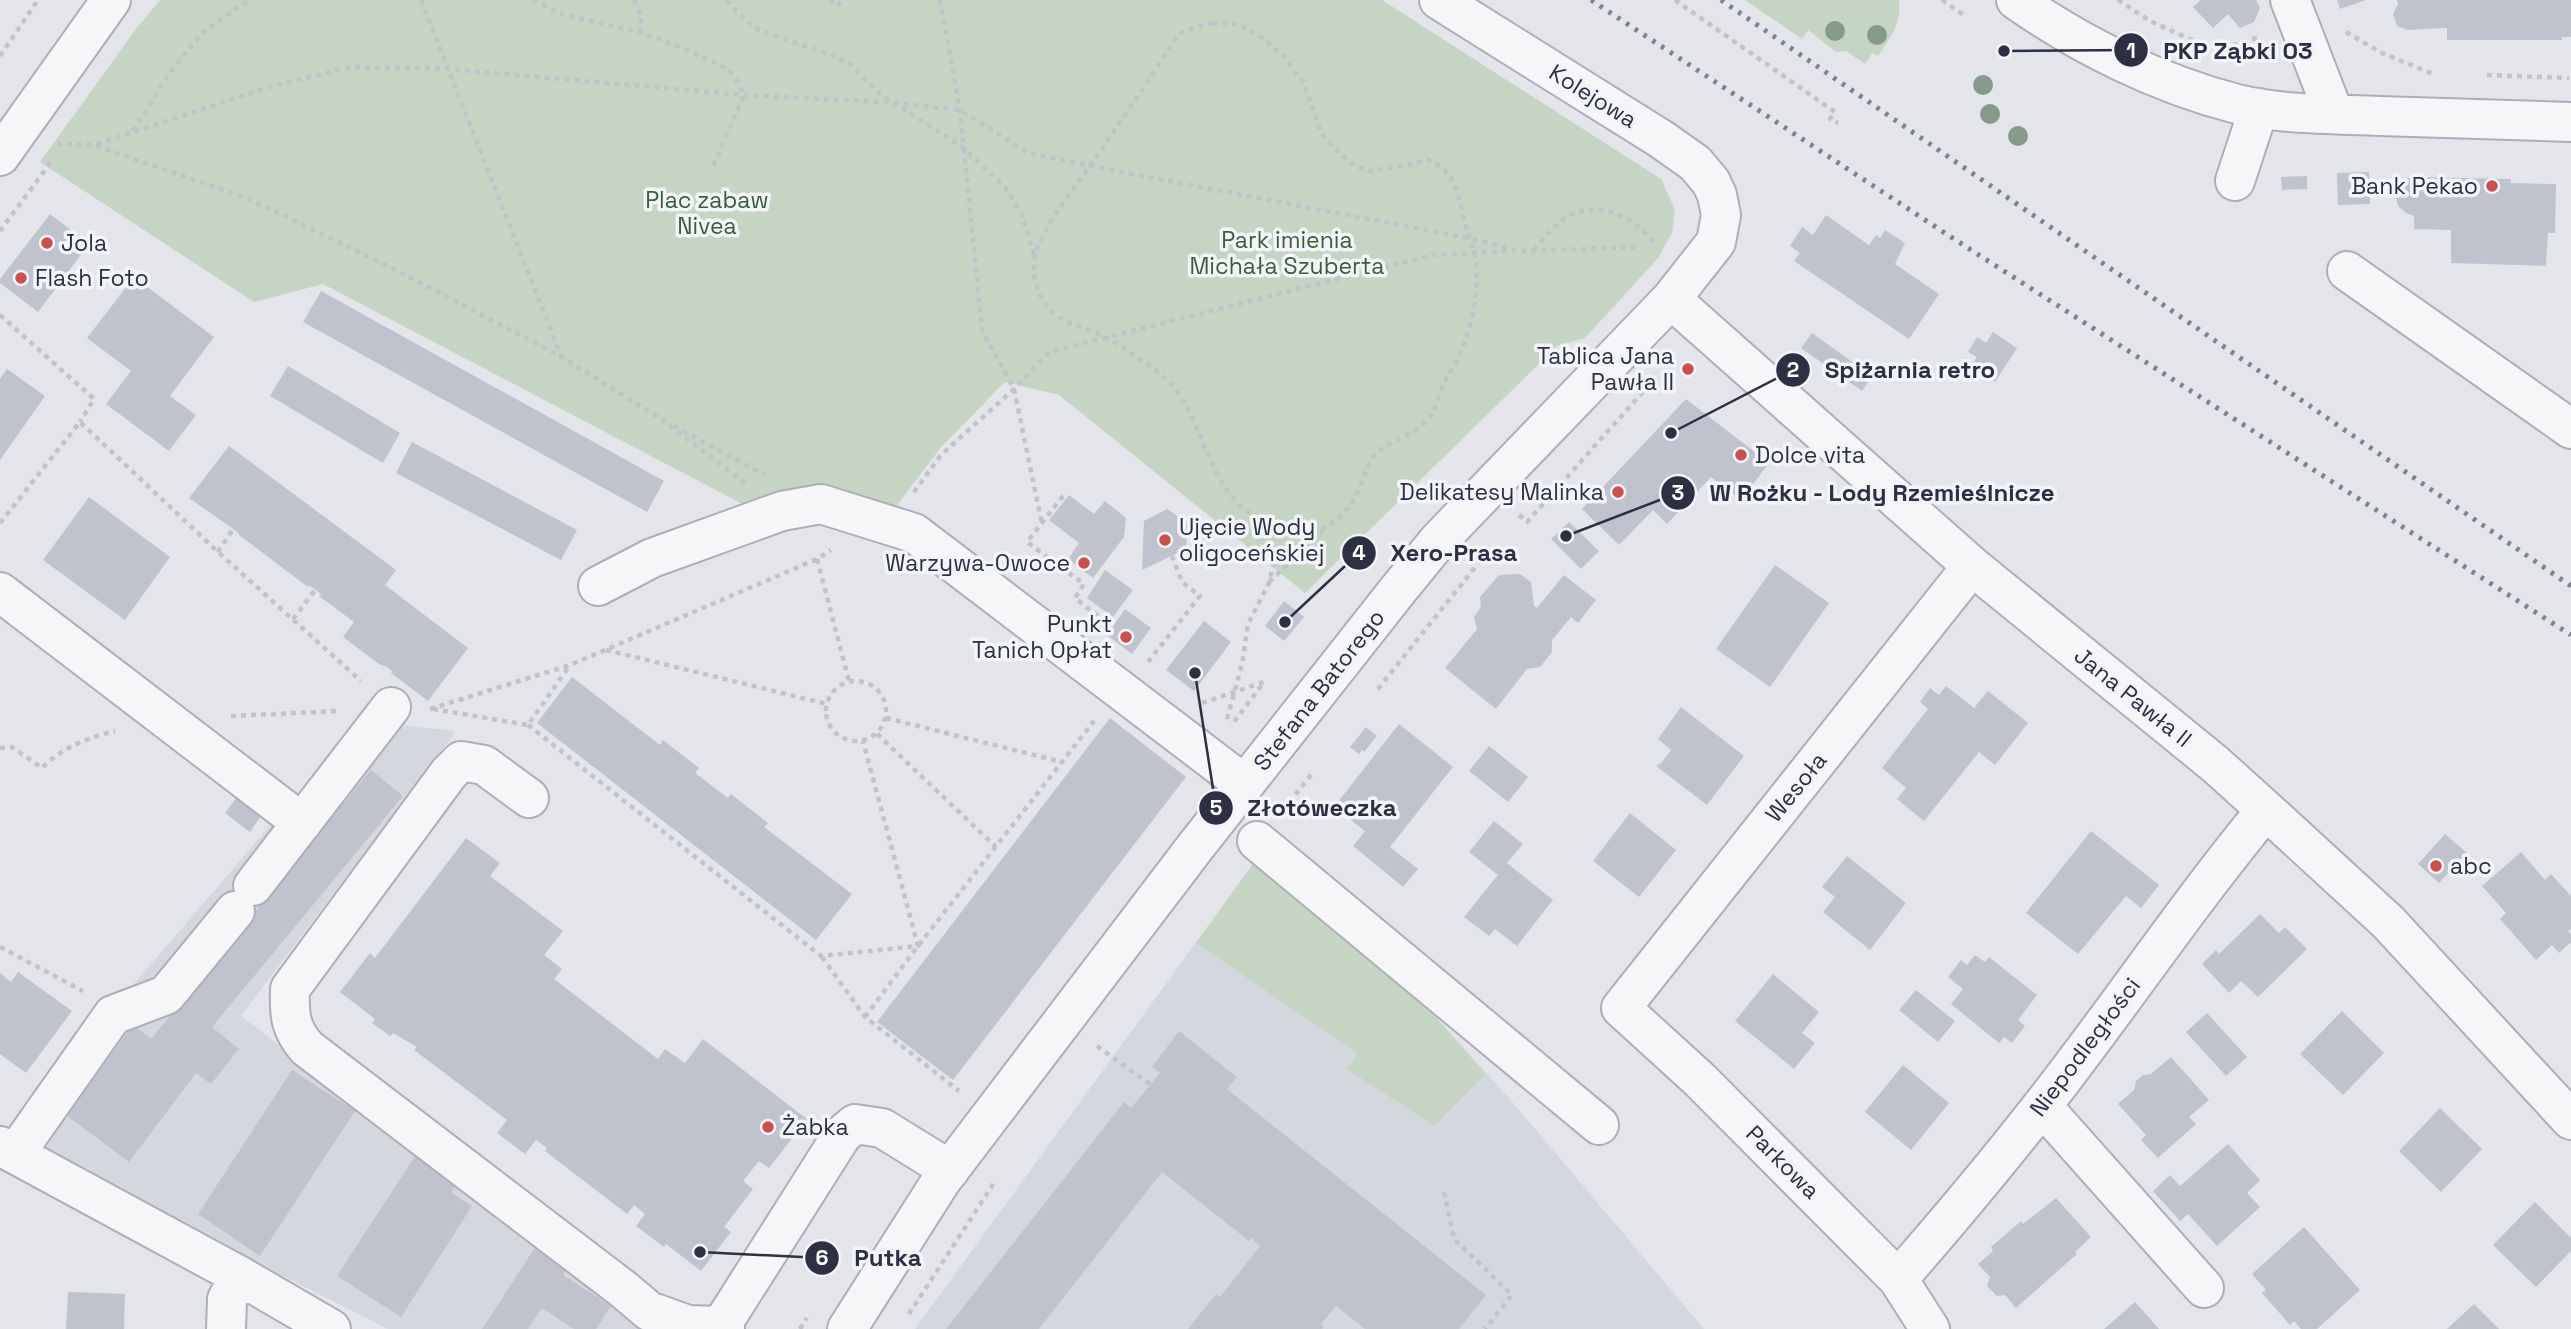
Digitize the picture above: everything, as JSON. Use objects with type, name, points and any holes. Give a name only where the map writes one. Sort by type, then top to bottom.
[{"type":"street","points":[[0,156],[111,0]]},
{"type":"street","name":"Kolejowa","points":[[1439,0],[1683,153],[1711,182],[1721,215]]},
{"type":"street","points":[[2016,0],[2043,19],[2110,55],[2188,89],[2236,104],[2334,114],[2571,122]]},
{"type":"street","points":[[2290,0],[2334,114]]},
{"type":"street","points":[[2235,181],[2259,107]]},
{"type":"street","name":"Stefana Batorego","points":[[847,1329],[950,1170],[1244,784],[1438,541],[1671,299],[1717,242],[1721,215]]},
{"type":"street","points":[[2347,271],[2571,429]]},
{"type":"street","name":"Jana Pawła II","points":[[1671,299],[1972,566],[2215,764],[2266,810],[2388,922],[2571,1120]]},
{"type":"street","points":[[597,586],[652,558],[782,511],[821,504],[914,533],[1215,749],[1244,784]]},
{"type":"street","name":"Wesoła","points":[[1621,1008],[1972,566]]},
{"type":"street","points":[[0,592],[302,823]]},
{"type":"street","points":[[331,1329],[240,1276],[8,1150],[113,1015],[166,995],[391,707]]},
{"type":"street","points":[[529,799],[484,765],[461,761],[449,773],[290,989],[289,1009],[295,1034],[307,1048],[649,1311],[688,1325],[723,1328],[842,1135],[855,1124],[882,1128],[950,1170]]},
{"type":"street","name":"Niepodległości","points":[[1898,1279],[1954,1216],[2042,1106],[2197,896],[2266,810]]},
{"type":"street","points":[[1257,841],[1599,1125]]},
{"type":"street","name":"Parkowa","points":[[1621,1008],[1700,1080],[1898,1279],[1930,1329]]},
{"type":"street","points":[[2042,1106],[2204,1288]]},
{"type":"street","points":[[226,1329],[227,1299],[240,1276]]},
{"type":"path","points":[[0,56],[38,0]]},
{"type":"path","points":[[132,132],[168,75],[203,32],[249,0]]},
{"type":"path","points":[[421,0],[562,357]]},
{"type":"path","points":[[533,0],[564,15],[640,32],[688,50],[727,69],[744,95],[712,169]]},
{"type":"path","points":[[547,8],[552,0]]},
{"type":"path","points":[[634,0],[640,14],[640,32]]},
{"type":"path","points":[[727,0],[758,30],[850,64],[877,92],[964,148],[1007,190],[1022,215],[1035,257],[1037,291],[1050,311],[1104,337],[1170,383],[1196,426],[1213,469],[1228,495],[1242,509],[1268,524],[1296,531],[1327,527]]},
{"type":"path","points":[[830,0],[837,6],[842,0]]},
{"type":"path","points":[[940,0],[960,110],[982,330],[1014,389],[1042,524]]},
{"type":"path","points":[[1675,0],[1835,112],[1830,119],[1838,123]]},
{"type":"path","points":[[1942,0],[1964,15]]},
{"type":"path","points":[[1035,257],[1055,218],[1179,34],[1212,23],[1238,24],[1264,38],[1283,56],[1304,83],[1321,132],[1332,146],[1355,166],[1369,171],[1415,164],[1427,159],[1452,177],[1474,253],[1475,299],[1458,357],[1443,384],[1430,417],[1415,432],[1380,449],[1370,460],[1349,508],[1269,583]]},
{"type":"path","points":[[2343,31],[2382,54],[2430,74],[2444,75]]},
{"type":"path","points":[[2203,45],[2235,45],[2264,35]]},
{"type":"path","points":[[93,145],[276,85],[351,67],[449,68],[744,95],[897,103],[960,110],[1029,153],[1468,237],[1520,251]]},
{"type":"path","points":[[2486,75],[2571,78]]},
{"type":"path","points":[[48,144],[93,145],[249,199],[392,268],[562,357],[661,419],[821,504]]},
{"type":"path","points":[[0,231],[51,162],[50,153]]},
{"type":"path","points":[[1533,251],[1564,219],[1590,208],[1609,211],[1631,221],[1645,231],[1655,245]]},
{"type":"path","points":[[432,709],[570,665],[817,559],[900,510],[941,456],[1014,389],[1049,352],[1432,255],[1640,247]]},
{"type":"path","points":[[0,315],[94,398],[80,422],[0,523]]},
{"type":"path","points":[[1510,525],[1518,515],[1527,522],[1650,384]]},
{"type":"path","points":[[661,419],[782,511]]},
{"type":"path","points":[[80,422],[218,552],[391,707],[432,709],[528,725],[821,956],[865,1017],[960,1091]]},
{"type":"path","points":[[1063,496],[1027,542],[1084,584],[1074,598],[1107,623],[1099,635]]},
{"type":"path","points":[[1215,749],[1235,691],[1248,624],[1269,583],[1274,563],[1268,524]]},
{"type":"path","points":[[218,552],[233,529]]},
{"type":"path","points":[[1378,689],[1485,555]]},
{"type":"path","points":[[1144,667],[1200,596],[1182,582],[1172,556]]},
{"type":"path","points":[[817,559],[849,681]]},
{"type":"path","points":[[293,619],[315,590]]},
{"type":"path","points":[[604,650],[827,704]]},
{"type":"path","points":[[528,725],[570,665]]},
{"type":"path","points":[[849,681],[862,681],[882,694],[886,718],[877,734],[863,741],[851,741],[839,737],[830,728],[826,717],[827,704],[831,694],[839,686],[849,681]]},
{"type":"path","points":[[1196,705],[1264,682],[1215,749]]},
{"type":"path","points":[[886,718],[1062,762]]},
{"type":"path","points":[[865,1017],[1096,718]]},
{"type":"path","points":[[877,734],[996,847]]},
{"type":"path","points":[[863,741],[918,946]]},
{"type":"path","points":[[821,956],[918,946]]},
{"type":"path","points":[[0,947],[94,997]]},
{"type":"path","points":[[1097,1046],[1150,1084]]},
{"type":"path","points":[[1444,1192],[1454,1239],[1513,1295],[1485,1329]]},
{"type":"shaded area","points":[[360,721],[456,731],[241,1016],[645,1329],[388,1329],[4,1135]]},
{"type":"shaded area","points":[[1253,864],[1417,996],[1509,1098],[1704,1329],[915,1329]]},
{"type":"green space","name":"Park imienia Michała Szuberta","points":[[160,0],[1382,0],[1661,179],[1675,210],[1672,233],[1658,258],[1585,338],[1557,346],[1305,593],[1059,395],[1005,382],[942,446],[894,509],[750,508],[323,284],[254,302],[40,162]]},
{"type":"green space","points":[[1745,0],[1899,0],[1899,16],[1878,56],[1872,53],[1865,64],[1846,51],[1836,52],[1808,30],[1802,39]]},
{"type":"green space","points":[[1253,864],[1417,996],[1485,1074],[1434,1126],[1347,1069],[1357,1053],[1196,943]]},
{"type":"building","points":[[2201,0],[2256,0],[2260,8],[2254,22],[2240,28],[2228,14],[2213,28],[2193,7]]},
{"type":"building","points":[[2337,0],[2366,0],[2340,9]]},
{"type":"building","points":[[2397,0],[2571,0],[2571,37],[2562,37],[2562,40],[2447,40],[2447,28],[2407,30],[2397,26],[2393,14]]},
{"type":"building","points":[[2369,172],[2370,204],[2338,205],[2337,173]]},
{"type":"building","points":[[2307,176],[2307,189],[2282,190],[2281,177]]},
{"type":"building","points":[[2405,179],[2511,179],[2511,183],[2556,184],[2555,233],[2548,233],[2546,266],[2451,263],[2451,230],[2414,229],[2414,216],[2398,206],[2398,187]]},
{"type":"building","points":[[50,214],[89,244],[38,312],[0,283],[0,279]]},
{"type":"building","points":[[1826,215],[1869,245],[1876,235],[1880,238],[1885,230],[1905,243],[1895,264],[1939,294],[1909,339],[1794,261],[1800,253],[1790,246],[1802,227],[1813,235]]},
{"type":"building","points":[[134,277],[214,337],[170,396],[196,415],[169,451],[106,404],[131,371],[87,338]]},
{"type":"building","points":[[321,291],[664,481],[647,512],[303,322]]},
{"type":"building","points":[[1993,332],[2017,348],[1995,382],[1989,377],[1986,382],[1981,379],[1984,374],[1971,366],[1977,357],[1968,352],[1977,337],[1986,343]]},
{"type":"building","points":[[1812,333],[1872,376],[1862,391],[1801,348]]},
{"type":"building","points":[[288,366],[400,433],[383,463],[270,396]]},
{"type":"building","points":[[7,369],[45,396],[0,460],[0,379]]},
{"type":"building","points":[[1686,399],[1769,463],[1741,500],[1711,477],[1667,524],[1653,510],[1619,545],[1582,509]]},
{"type":"building","points":[[412,442],[577,530],[561,560],[396,473]]},
{"type":"building","points":[[229,446],[396,570],[385,585],[468,648],[428,701],[387,667],[343,637],[354,622],[319,596],[321,594],[189,498]]},
{"type":"building","points":[[1069,495],[1094,514],[1105,501],[1126,518],[1124,537],[1093,578],[1068,559],[1079,543],[1049,520]]},
{"type":"building","points":[[89,497],[170,557],[125,620],[43,560]]},
{"type":"building","name":"Ujęcie Wody oligoceńskiej","points":[[1167,509],[1188,523],[1186,549],[1142,570],[1144,521]]},
{"type":"building","points":[[1569,522],[1599,551],[1581,569],[1551,539]]},
{"type":"building","points":[[1775,565],[1829,603],[1770,687],[1716,649]]},
{"type":"building","points":[[1105,570],[1133,590],[1113,617],[1087,598]]},
{"type":"building","points":[[1520,574],[1531,582],[1534,606],[1537,608],[1564,575],[1596,600],[1578,623],[1571,617],[1552,640],[1552,652],[1540,667],[1527,669],[1496,709],[1445,668],[1477,629],[1474,617],[1481,607],[1480,597],[1499,575]]},
{"type":"building","points":[[1284,601],[1304,617],[1284,641],[1265,626]]},
{"type":"building","points":[[1125,609],[1151,628],[1132,654],[1107,635]]},
{"type":"building","points":[[1204,621],[1231,642],[1194,691],[1166,670]]},
{"type":"building","points":[[572,677],[660,745],[663,740],[699,768],[695,773],[728,798],[731,794],[768,823],[764,827],[852,894],[816,940],[537,723]]},
{"type":"building","points":[[1946,686],[1974,708],[1988,691],[2028,723],[1995,765],[1979,752],[1924,821],[1897,799],[1906,788],[1882,768],[1928,709],[1920,702],[1930,688],[1939,695]]},
{"type":"building","points":[[1681,707],[1744,756],[1707,805],[1656,766],[1671,750],[1658,739]]},
{"type":"building","points":[[1110,718],[1186,777],[953,1080],[877,1022]]},
{"type":"building","points":[[1399,724],[1453,767],[1390,847],[1418,869],[1403,887],[1353,846],[1365,831],[1334,807]]},
{"type":"building","points":[[1366,727],[1377,736],[1364,752],[1362,750],[1359,754],[1350,747]]},
{"type":"building","points":[[1489,746],[1528,777],[1508,802],[1469,771]]},
{"type":"building","points":[[371,770],[403,796],[212,1027],[239,1049],[211,1084],[196,1073],[129,1162],[66,1115],[133,1025],[151,1039]]},
{"type":"building","points":[[238,796],[262,814],[250,832],[225,813]]},
{"type":"building","points":[[1630,813],[1676,850],[1639,897],[1593,861]]},
{"type":"building","points":[[1494,821],[1523,844],[1507,863],[1553,900],[1517,946],[1495,929],[1489,936],[1464,917],[1498,875],[1469,852]]},
{"type":"building","points":[[2091,831],[2159,885],[2141,908],[2126,896],[2078,954],[2026,913]]},
{"type":"building","points":[[2445,834],[2467,853],[2439,883],[2418,864]]},
{"type":"building","points":[[466,838],[500,863],[490,876],[563,931],[544,955],[562,969],[554,979],[658,1059],[665,1049],[685,1063],[703,1039],[807,1119],[769,1168],[759,1161],[743,1181],[753,1189],[724,1227],[731,1232],[701,1271],[666,1244],[664,1247],[636,1226],[645,1214],[634,1205],[627,1214],[545,1151],[547,1148],[536,1140],[525,1154],[497,1133],[507,1120],[414,1050],[417,1047],[393,1033],[390,1036],[372,1023],[375,1019],[340,992],[370,953],[375,958]]},
{"type":"building","points":[[2521,852],[2545,880],[2551,874],[2571,896],[2571,929],[2568,931],[2571,934],[2571,942],[2559,953],[2552,945],[2536,960],[2500,919],[2506,913],[2482,886]]},
{"type":"building","points":[[1847,856],[1906,903],[1870,950],[1823,912],[1835,897],[1822,887]]},
{"type":"building","points":[[2260,914],[2279,933],[2285,927],[2307,949],[2258,997],[2241,981],[2229,993],[2202,964],[2216,950],[2219,954]]},
{"type":"building","points":[[1975,955],[1985,962],[1989,957],[2037,995],[2018,1020],[2025,1026],[2012,1043],[2004,1037],[1999,1043],[1951,1004],[1963,989],[1948,977],[1961,960],[1967,965]]},
{"type":"building","points":[[18,972],[72,1011],[26,1073],[0,1054],[0,973],[11,982]]},
{"type":"building","points":[[1773,974],[1819,1012],[1802,1033],[1815,1043],[1794,1069],[1735,1021]]},
{"type":"building","points":[[1916,990],[1955,1021],[1938,1042],[1899,1010]]},
{"type":"building","points":[[2342,1011],[2384,1053],[2343,1095],[2300,1054]]},
{"type":"building","points":[[2207,1013],[2247,1057],[2226,1076],[2186,1032]]},
{"type":"building","points":[[1179,1031],[1237,1077],[1227,1089],[1486,1295],[1459,1329],[1365,1329],[1336,1306],[1321,1324],[1324,1326],[1322,1329],[1188,1329],[1216,1294],[1220,1297],[1260,1246],[1251,1238],[1249,1241],[1162,1172],[1039,1329],[946,1329],[1124,1102],[1131,1108],[1160,1073],[1152,1067]]},
{"type":"building","points":[[2171,1057],[2209,1100],[2189,1117],[2196,1124],[2158,1158],[2141,1140],[2146,1135],[2118,1104],[2134,1090],[2136,1081],[2143,1075],[2151,1074]]},
{"type":"building","points":[[1903,1065],[1949,1103],[1911,1150],[1865,1112]]},
{"type":"building","points":[[292,1070],[355,1111],[260,1256],[198,1214]]},
{"type":"building","points":[[2440,1108],[2482,1149],[2441,1192],[2399,1151]]},
{"type":"building","points":[[2228,1144],[2260,1180],[2247,1193],[2260,1207],[2217,1246],[2188,1214],[2180,1221],[2153,1191],[2170,1175],[2180,1186]]},
{"type":"building","points":[[419,1150],[459,1181],[451,1192],[472,1206],[401,1317],[337,1276]]},
{"type":"building","points":[[2056,1198],[2091,1237],[2075,1252],[2077,1254],[2016,1308],[2005,1295],[1997,1296],[1987,1286],[1990,1277],[1978,1264],[1993,1251],[1991,1247],[2021,1221],[2023,1224]]},
{"type":"building","points":[[2535,1202],[2571,1238],[2571,1251],[2536,1287],[2493,1245]]},
{"type":"building","points":[[2304,1227],[2360,1290],[2317,1329],[2301,1329],[2294,1321],[2290,1325],[2262,1293],[2266,1290],[2252,1274]]},
{"type":"building","points":[[536,1246],[568,1267],[563,1275],[611,1306],[596,1329],[574,1329],[542,1308],[528,1329],[482,1329]]},
{"type":"building","points":[[68,1292],[125,1294],[124,1329],[66,1329]]},
{"type":"building","points":[[2135,1302],[2159,1329],[2104,1329]]},
{"type":"building","points":[[2474,1304],[2499,1329],[2447,1329]]},
{"type":"railway","points":[[1591,0],[1954,239],[2571,635]]},
{"type":"railway","points":[[1721,0],[2571,586]]},
{"type":"place","name":"PKP Ząbki 03","points":[[2004,51]]},
{"type":"place","name":"Bank Pekao","points":[[2492,186]]},
{"type":"place","name":"Jola","points":[[47,243]]},
{"type":"place","name":"Flash Foto","points":[[21,278]]},
{"type":"place","name":"Tablica Jana Pawła II","points":[[1688,369]]},
{"type":"place","name":"Spiżarnia retro","points":[[1671,433]]},
{"type":"place","name":"Dolce vita","points":[[1741,455]]},
{"type":"place","name":"Delikatesy Malinka","points":[[1618,492]]},
{"type":"place","name":"W Rożku - Lody Rzemieślnicze","points":[[1566,536]]},
{"type":"place","name":"Ujęcie Wody oligoceńskiej","points":[[1165,540]]},
{"type":"place","name":"Warzywa-Owoce","points":[[1084,563]]},
{"type":"place","name":"Xero-Prasa","points":[[1285,622]]},
{"type":"place","name":"Punkt Tanich Opłat","points":[[1126,637]]},
{"type":"place","name":"Złotóweczka","points":[[1195,673]]},
{"type":"place","name":"abc","points":[[2436,866]]},
{"type":"place","name":"Żabka","points":[[768,1127]]},
{"type":"place","name":"Putka","points":[[700,1252]]},
{"type":"park label","name":"Plac zabaw Nivea","points":[[707,213]]}]
